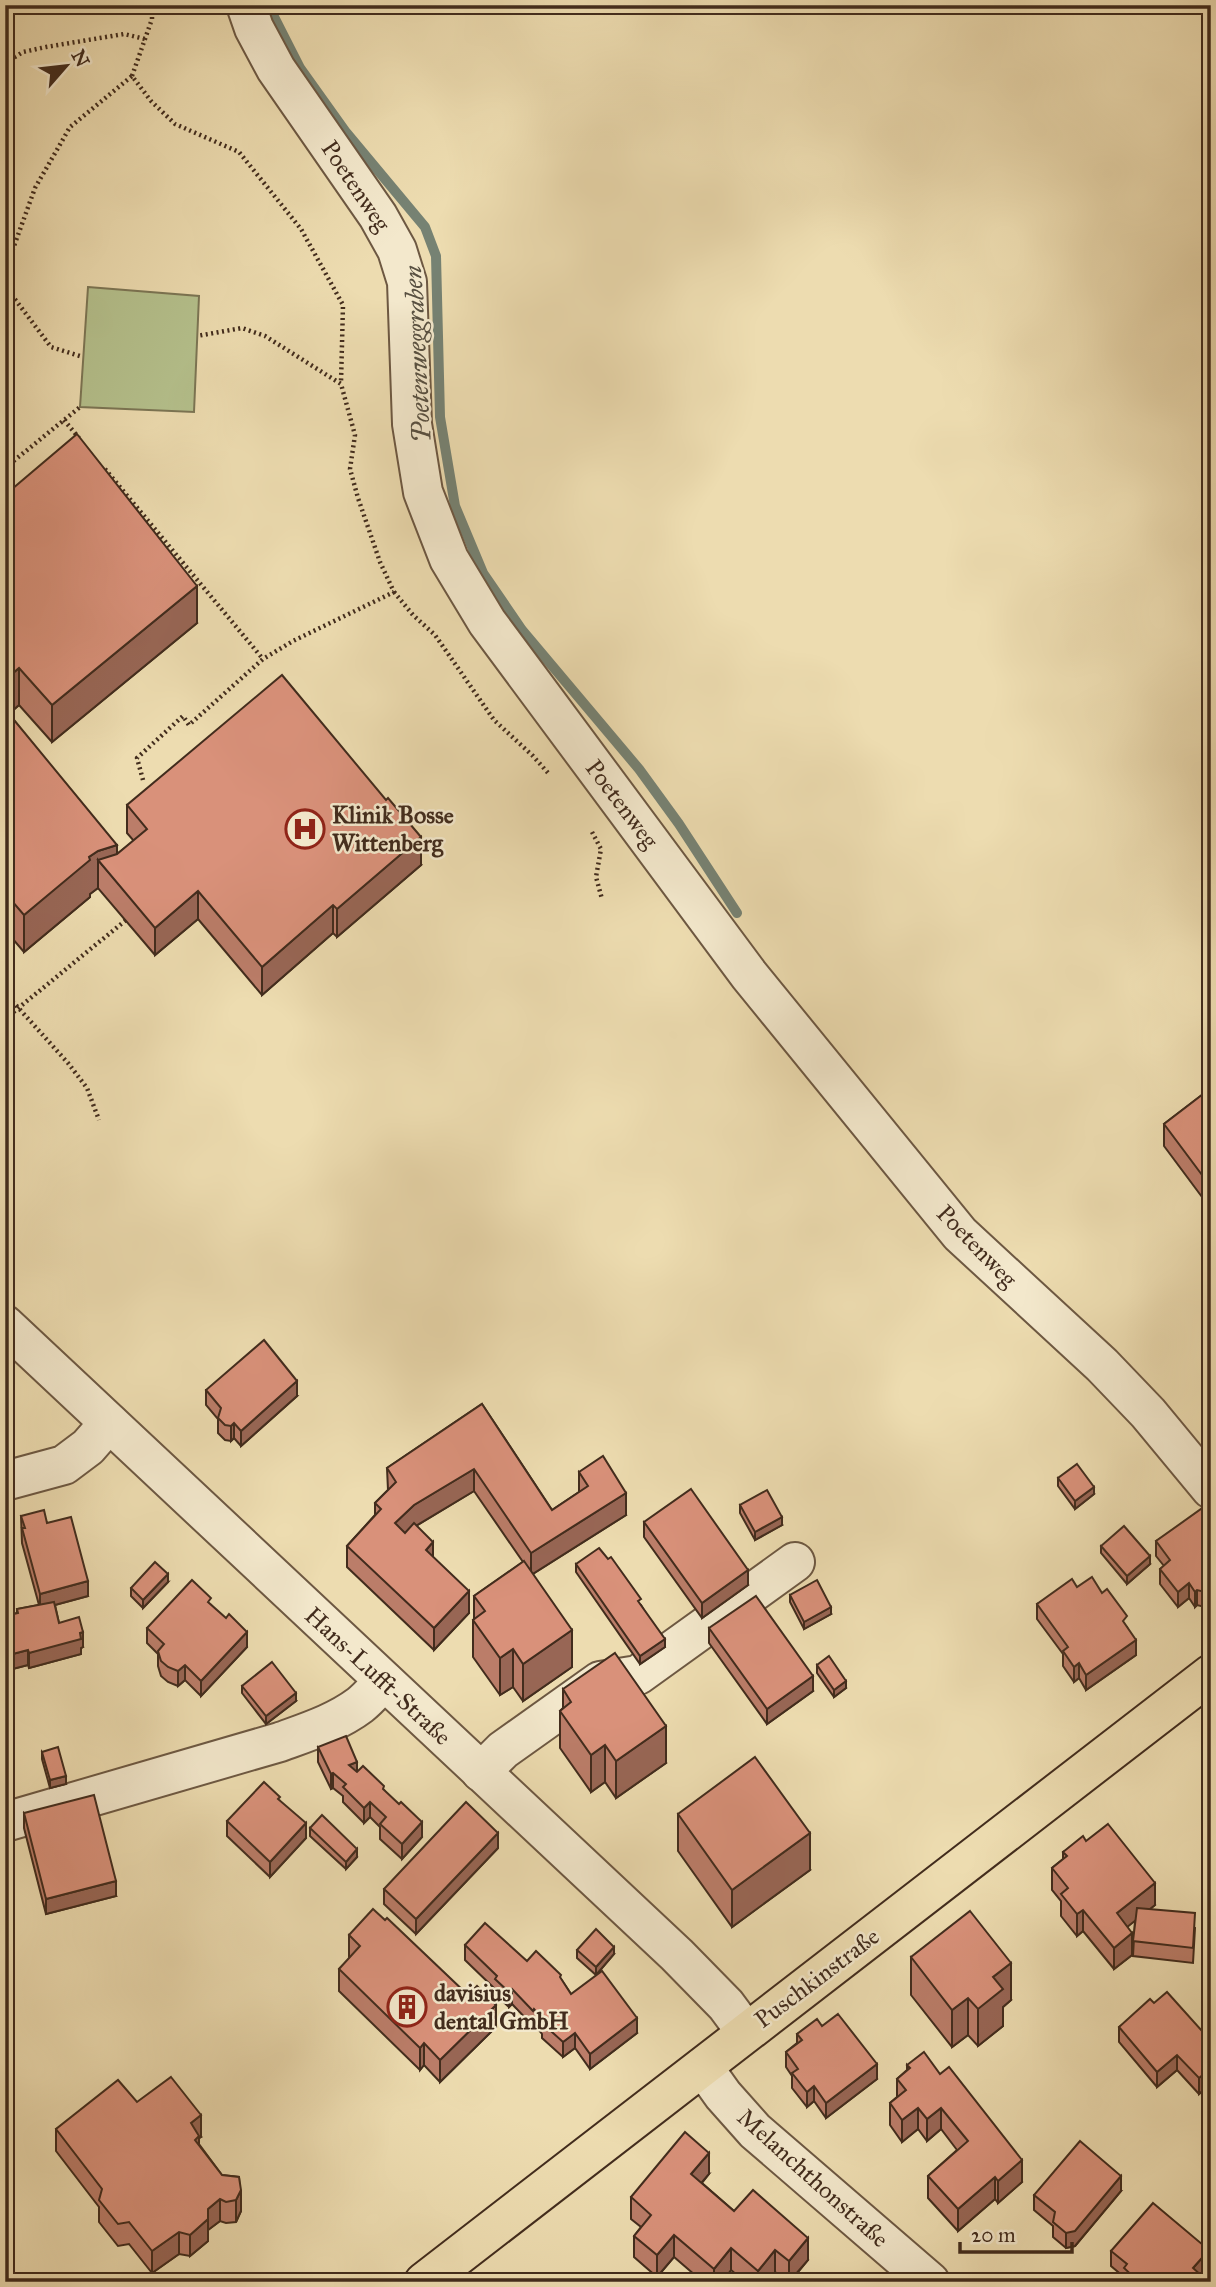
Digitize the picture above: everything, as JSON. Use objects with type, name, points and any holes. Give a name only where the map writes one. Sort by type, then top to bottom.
[{"type":"main road","name":"Puschkinstraße","points":[[424,2282],[1211,1674]]},
{"type":"street","name":"Poetenweg","points":[[246,5],[254,28],[276,69],[378,216],[397,250],[407,282],[412,424],[423,492],[449,559],[487,622],[749,975],[960,1234],[1102,1365],[1148,1413],[1211,1489]]},
{"type":"street","name":"Hans-Lufft-Straße","points":[[5,1325],[701,1979],[726,2005],[746,2032]]},
{"type":"street","points":[[5,1481],[64,1465],[88,1447],[109,1423]]},
{"type":"street","points":[[481,1772],[503,1750],[600,1681],[638,1675],[795,1562]]},
{"type":"street","points":[[5,1822],[309,1731],[350,1712],[362,1704],[384,1681]]},
{"type":"street","name":"Melanchthonstraße","points":[[703,2067],[723,2095],[755,2131],[930,2282]]},
{"type":"path","points":[[5,271],[35,188],[70,127],[132,76],[152,19],[152,5]]},
{"type":"path","points":[[5,62],[23,52],[124,34],[145,39]]},
{"type":"path","points":[[132,76],[151,101],[174,124],[239,152],[301,229],[343,305],[341,384],[355,435],[350,469],[380,562],[394,592],[413,615],[435,635],[494,720],[533,756],[555,781]]},
{"type":"path","points":[[5,286],[51,347],[83,357]]},
{"type":"path","points":[[197,336],[242,328],[264,336],[341,384]]},
{"type":"path","points":[[5,468],[80,407]]},
{"type":"path","points":[[64,420],[81,441]]},
{"type":"path","points":[[99,462],[263,659]]},
{"type":"path","points":[[143,780],[136,758],[183,716],[189,725],[236,686],[263,659],[293,641],[394,592]]},
{"type":"path","points":[[588,825],[601,849],[596,877],[602,899]]},
{"type":"path","points":[[5,1019],[126,920]]},
{"type":"path","points":[[5,993],[87,1088],[99,1120]]},
{"type":"green space","points":[[88,287],[199,296],[194,412],[80,407]]},
{"type":"building","points":[[77,434],[197,586],[52,705],[19,668],[5,680],[5,495]]},
{"type":"building","points":[[282,675],[386,800],[388,798],[421,837],[337,909],[333,905],[262,967],[198,891],[155,928],[98,860],[117,854],[147,829],[127,805]]},
{"type":"building","points":[[5,709],[117,845],[89,857],[90,860],[24,915],[5,893]]},
{"type":"building","points":[[1211,1088],[1211,1187],[1164,1124]]},
{"type":"building","points":[[264,1340],[297,1381],[241,1431],[234,1423],[231,1426],[225,1425],[218,1418],[221,1408],[206,1390]]},
{"type":"building","points":[[482,1404],[552,1510],[588,1486],[579,1472],[603,1456],[626,1493],[531,1553],[474,1469],[414,1505],[395,1523],[405,1533],[414,1523],[433,1542],[426,1550],[469,1591],[434,1628],[347,1546],[381,1509],[375,1503],[396,1482],[387,1468]]},
{"type":"building","points":[[1077,1464],[1094,1487],[1075,1501],[1058,1478]]},
{"type":"building","points":[[691,1489],[748,1570],[702,1603],[644,1522]]},
{"type":"building","points":[[767,1490],[782,1517],[755,1532],[740,1505]]},
{"type":"building","points":[[1208,1504],[1211,1508],[1211,1588],[1205,1592],[1195,1592],[1189,1583],[1178,1592],[1160,1569],[1170,1560],[1156,1541]]},
{"type":"building","points":[[44,1510],[47,1523],[71,1517],[88,1581],[40,1594],[21,1516]]},
{"type":"building","points":[[1124,1526],[1150,1556],[1127,1576],[1101,1546]]},
{"type":"building","points":[[599,1548],[608,1559],[611,1557],[665,1639],[640,1656],[576,1564]]},
{"type":"building","points":[[524,1561],[572,1630],[523,1664],[513,1649],[500,1658],[473,1620],[485,1611],[474,1596]]},
{"type":"building","points":[[155,1562],[168,1574],[143,1600],[131,1588]]},
{"type":"building","points":[[1092,1577],[1102,1593],[1107,1589],[1127,1616],[1123,1621],[1136,1640],[1086,1675],[1079,1663],[1074,1667],[1063,1651],[1068,1647],[1037,1604],[1072,1579],[1077,1587]]},
{"type":"building","points":[[192,1580],[211,1598],[208,1602],[226,1618],[229,1614],[247,1632],[201,1681],[185,1665],[178,1671],[161,1661],[158,1651],[164,1644],[147,1628]]},
{"type":"building","points":[[817,1580],[831,1607],[804,1622],[790,1595]]},
{"type":"building","points":[[756,1596],[813,1676],[767,1709],[709,1628]]},
{"type":"building","points":[[54,1602],[59,1623],[79,1617],[83,1632],[80,1633],[81,1639],[29,1653],[28,1650],[5,1656],[5,1616],[18,1613],[17,1609]]},
{"type":"building","points":[[615,1653],[666,1726],[616,1761],[605,1745],[591,1755],[560,1711],[571,1702],[563,1689]]},
{"type":"building","points":[[829,1656],[846,1681],[834,1690],[817,1665]]},
{"type":"building","points":[[272,1662],[296,1693],[266,1716],[242,1686]]},
{"type":"building","points":[[346,1736],[357,1762],[349,1765],[357,1772],[363,1766],[384,1786],[383,1789],[422,1822],[402,1844],[380,1824],[386,1817],[370,1802],[364,1808],[343,1787],[346,1784],[331,1774],[318,1747]]},
{"type":"building","points":[[58,1747],[66,1776],[50,1780],[42,1752]]},
{"type":"building","points":[[755,1757],[810,1833],[732,1890],[678,1814]]},
{"type":"building","points":[[264,1782],[280,1797],[278,1799],[306,1823],[270,1862],[227,1821]]},
{"type":"building","points":[[94,1795],[116,1881],[46,1899],[24,1813]]},
{"type":"building","points":[[466,1802],[498,1833],[416,1919],[384,1889]]},
{"type":"building","points":[[322,1815],[357,1849],[346,1862],[310,1828]]},
{"type":"building","points":[[1108,1824],[1155,1883],[1117,1913],[1132,1933],[1114,1948],[1083,1910],[1077,1914],[1061,1894],[1068,1888],[1052,1868],[1067,1856],[1063,1852],[1083,1836],[1086,1841]]},
{"type":"building","points":[[1137,1908],[1195,1913],[1193,1948],[1133,1941]]},
{"type":"building","name":"davisius dental GmbH","points":[[373,1909],[385,1920],[387,1918],[468,1995],[477,1986],[496,2005],[440,2060],[424,2043],[420,2048],[339,1969],[360,1946],[349,1935]]},
{"type":"building","points":[[970,1911],[1011,1963],[993,1977],[1003,1989],[978,2009],[968,1998],[952,2010],[911,1957]]},
{"type":"building","points":[[485,1923],[527,1961],[536,1951],[561,1975],[571,1994],[602,1971],[637,2018],[590,2054],[575,2033],[563,2042],[542,2023],[545,2022],[534,2009],[533,2011],[512,1989],[509,1992],[495,1979],[497,1976],[465,1945]]},
{"type":"building","points":[[596,1929],[614,1947],[596,1967],[577,1950]]},
{"type":"building","points":[[1167,1992],[1211,2041],[1211,2068],[1199,2078],[1177,2055],[1157,2072],[1119,2027],[1150,1999],[1154,2003]]},
{"type":"building","points":[[838,2014],[877,2064],[826,2103],[814,2086],[807,2092],[792,2073],[798,2069],[786,2052],[802,2040],[797,2034],[817,2019],[822,2026]]},
{"type":"building","points":[[924,2052],[940,2074],[949,2067],[1022,2160],[998,2181],[995,2177],[958,2209],[928,2176],[968,2141],[941,2108],[927,2119],[918,2108],[902,2120],[890,2103],[906,2090],[897,2079],[910,2068],[907,2065]]},
{"type":"building","points":[[171,2077],[201,2115],[191,2123],[199,2136],[195,2140],[222,2175],[239,2177],[241,2190],[236,2200],[226,2202],[220,2199],[208,2209],[208,2219],[190,2235],[179,2232],[152,2251],[129,2222],[118,2224],[99,2200],[102,2189],[56,2129],[118,2080],[137,2102]]},
{"type":"building","points":[[685,2132],[709,2153],[691,2174],[734,2211],[753,2190],[808,2238],[789,2261],[775,2250],[758,2271],[731,2248],[714,2269],[674,2235],[657,2255],[634,2236],[651,2215],[631,2197]]},
{"type":"building","points":[[1080,2141],[1121,2176],[1075,2231],[1066,2233],[1053,2222],[1055,2212],[1034,2195]]},
{"type":"building","points":[[1153,2203],[1209,2250],[1193,2268],[1202,2276],[1197,2282],[1139,2282],[1124,2268],[1127,2264],[1111,2251]]},
{"type":"waterway","name":"Poetenweggraben","points":[[268,5],[300,68],[345,131],[425,227],[436,256],[440,417],[455,506],[483,573],[522,630],[639,769],[679,824],[737,913]]},
{"type":"place","name":"Klinik Bosse Wittenberg","points":[[305,829]]},
{"type":"place","name":"davisius dental GmbH","points":[[407,2007]]}]
